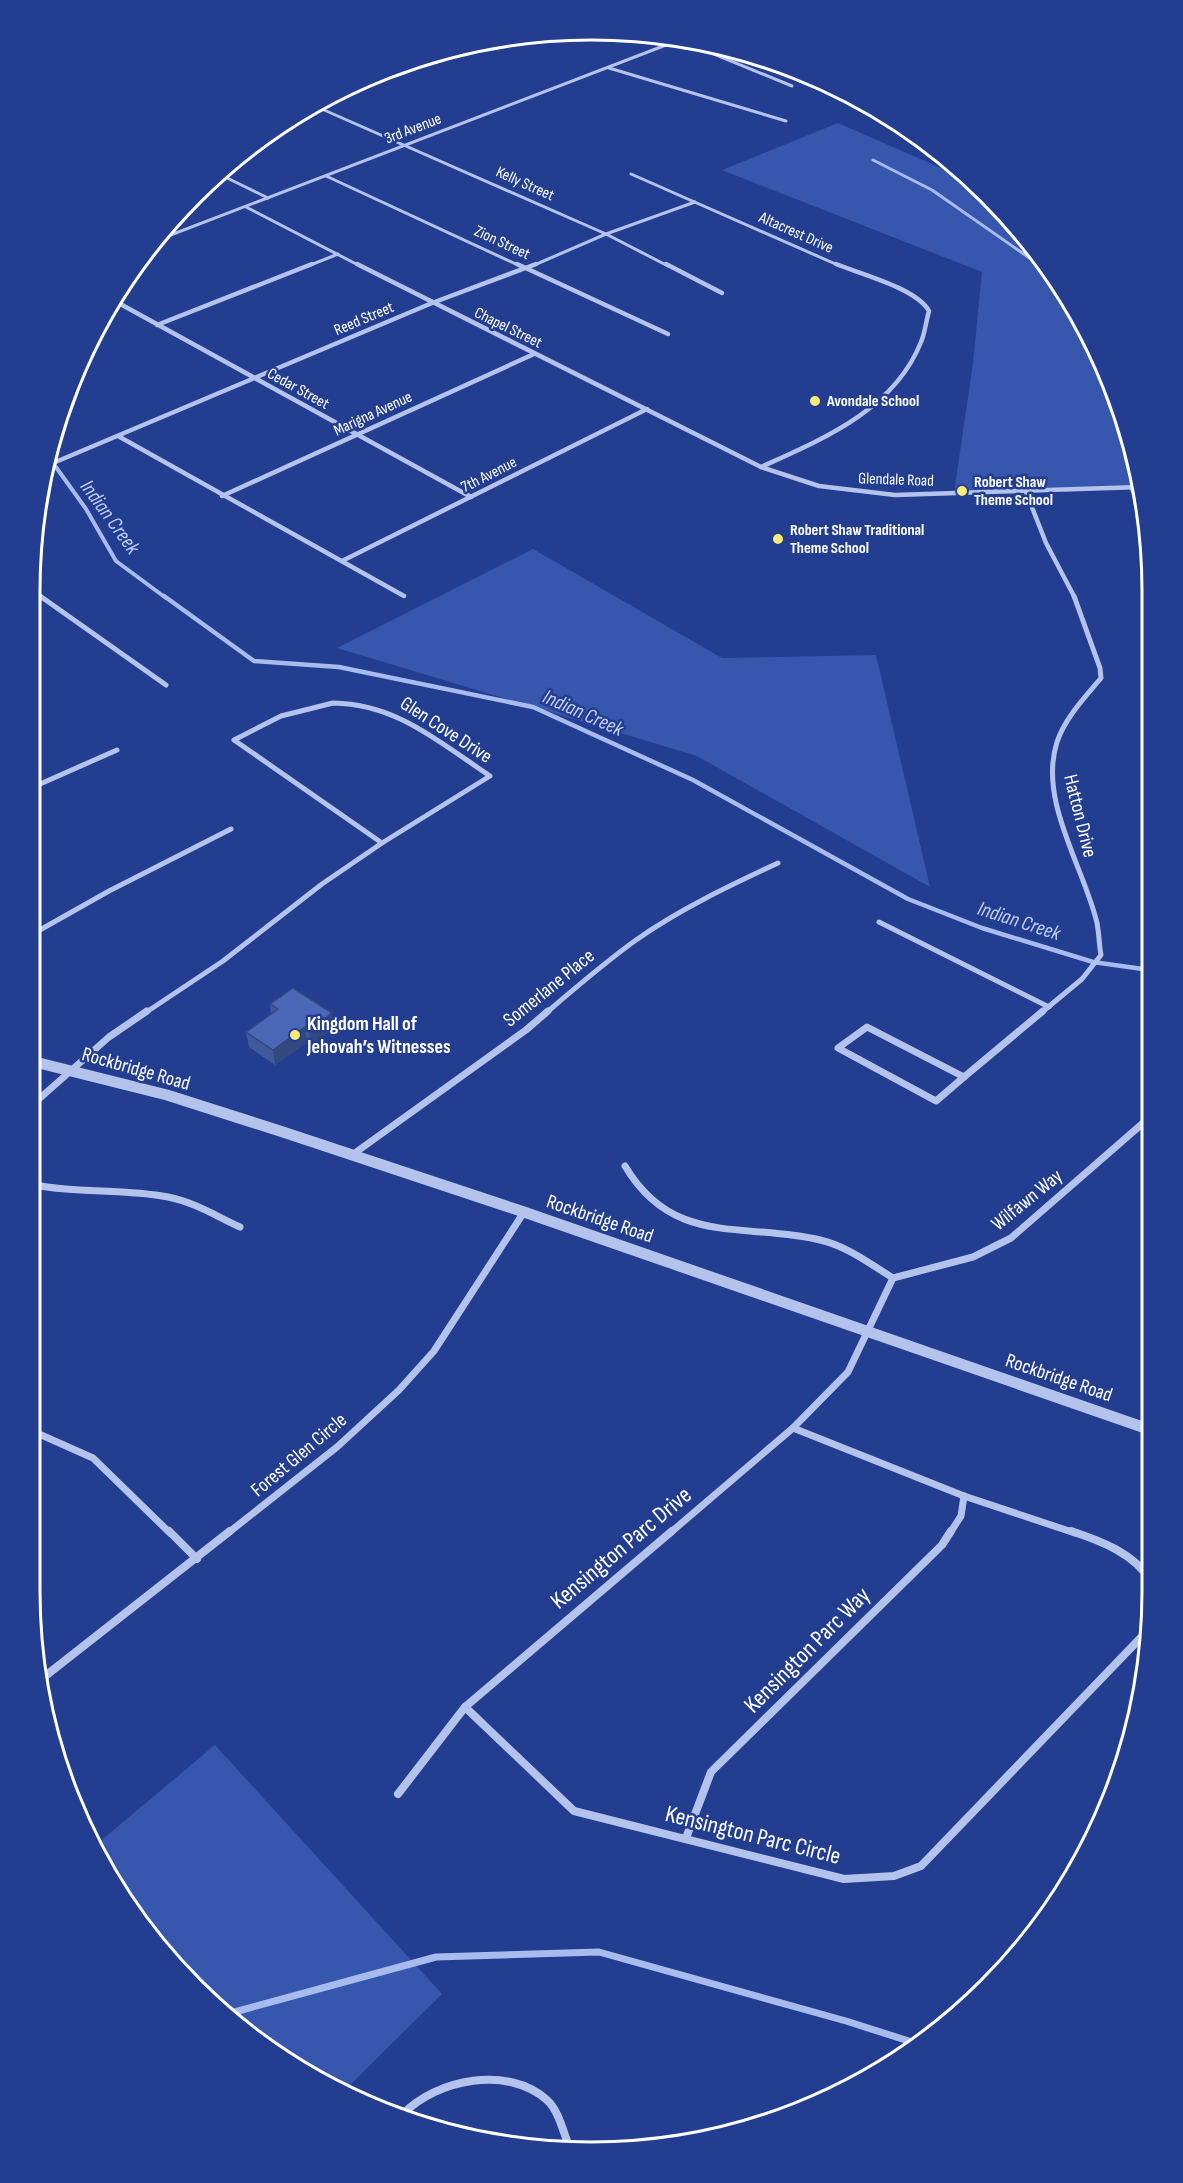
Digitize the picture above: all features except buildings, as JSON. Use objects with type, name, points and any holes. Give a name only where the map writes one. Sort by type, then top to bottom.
[{"type":"street","name":"3rd Avenue","points":[[171,235],[666,46]]},
{"type":"street","points":[[717,55],[792,86]]},
{"type":"street","points":[[609,68],[786,121]]},
{"type":"street","name":"Kelly Street","points":[[324,110],[606,234],[722,293]]},
{"type":"street","name":"Altacrest Drive","points":[[631,174],[906,292],[924,302],[929,311],[922,342],[907,371],[887,397],[824,437],[761,467]]},
{"type":"street","name":"Zion Street","points":[[326,176],[668,334]]},
{"type":"street","points":[[227,178],[268,198]]},
{"type":"street","name":"Reed Street","points":[[56,462],[432,303],[527,268],[606,234],[695,202]]},
{"type":"street","name":"Chapel Street","points":[[246,207],[432,303],[761,467]]},
{"type":"street","points":[[157,325],[338,254]]},
{"type":"street","name":"Cedar Street","points":[[121,305],[471,497]]},
{"type":"street","name":"Marigna Avenue","points":[[222,496],[534,354]]},
{"type":"street","name":"7th Avenue","points":[[342,561],[646,409]]},
{"type":"street","points":[[118,436],[404,596]]},
{"type":"street","name":"Glendale Road","points":[[761,467],[819,486],[896,495],[1131,487]]},
{"type":"street","name":"Hatton Drive","points":[[966,1078],[867,1027],[838,1048],[936,1101],[966,1078],[1082,980],[1101,954],[1097,924],[1065,836],[1056,793],[1053,761],[1057,742],[1067,724],[1101,678],[1092,641],[1079,606],[1046,543],[1026,492]]},
{"type":"street","points":[[40,596],[166,686]]},
{"type":"street","name":"Glen Cove Drive","points":[[40,1098],[109,1037],[223,960],[322,884],[382,843],[490,776],[397,716],[367,705],[333,703],[295,710],[234,740],[382,843]]},
{"type":"street","points":[[40,784],[117,750]]},
{"type":"street","points":[[40,930],[109,891],[231,829]]},
{"type":"street","name":"Somerlane Place","points":[[351,1155],[526,1030],[597,969],[638,939],[710,896],[778,863]]},
{"type":"street","points":[[879,922],[1049,1007]]},
{"type":"street","name":"Rockbridge Road","points":[[40,1063],[167,1095],[524,1212],[1142,1427]]},
{"type":"street","name":"Wilfawn Way","points":[[893,1278],[973,1257],[1011,1238],[1142,1124]]},
{"type":"street","points":[[625,1166],[647,1198],[676,1216],[693,1223],[723,1229],[784,1233],[823,1240],[845,1249],[893,1278],[868,1333]]},
{"type":"street","points":[[40,1186],[54,1189],[165,1196],[188,1202],[240,1227]]},
{"type":"street","name":"Forest Glen Circle","points":[[47,1675],[337,1447],[399,1390],[434,1351],[524,1212]]},
{"type":"street","name":"Kensington Parc Drive","points":[[398,1794],[465,1707],[793,1428],[848,1372],[868,1333]]},
{"type":"street","points":[[793,1428],[964,1496],[1100,1541],[1126,1556],[1142,1570]]},
{"type":"street","points":[[40,1434],[93,1458],[197,1559]]},
{"type":"street","name":"Kensington Parc Way","points":[[686,1838],[711,1772],[942,1545],[961,1516],[964,1496]]},
{"type":"street","name":"Kensington Parc Circle","points":[[465,1707],[574,1811],[844,1879],[894,1876],[921,1866],[1140,1638]]},
{"type":"street","points":[[407,2110],[419,2099],[466,2081],[492,2080],[516,2083],[548,2101],[567,2141]]},
{"type":"shaded area","points":[[838,123],[948,171],[1006,228],[1050,285],[1069,316],[1101,381],[1124,449],[1133,488],[954,493],[973,363],[982,272],[722,170]]},
{"type":"shaded area","points":[[533,549],[722,658],[876,655],[930,887],[697,756],[337,648]]},
{"type":"shaded area","points":[[215,1745],[442,1994],[349,2086],[285,2050],[228,2006],[202,1981],[154,1927],[133,1898],[100,1841]]},
{"type":"waterway","points":[[873,160],[932,190],[1031,259]]},
{"type":"waterway","name":"Indian Creek","points":[[55,466],[86,509],[116,561],[166,598]]},
{"type":"waterway","name":"Indian Creek","points":[[164,596],[254,661],[339,667],[533,707],[693,780],[908,899],[982,928],[1093,962],[1142,969]]},
{"type":"waterway","points":[[235,2012],[436,1957],[599,1952],[846,2021],[910,2041]]},
{"type":"place","name":"Avondale School","points":[[815,401]]},
{"type":"place","name":"Robert Shaw Theme School","points":[[962,491]]},
{"type":"place","name":"Robert Shaw Traditional Theme School","points":[[778,539]]},
{"type":"place","name":"Kingdom Hall of Jehovah’s Witnesses","points":[[295,1035]]}]
